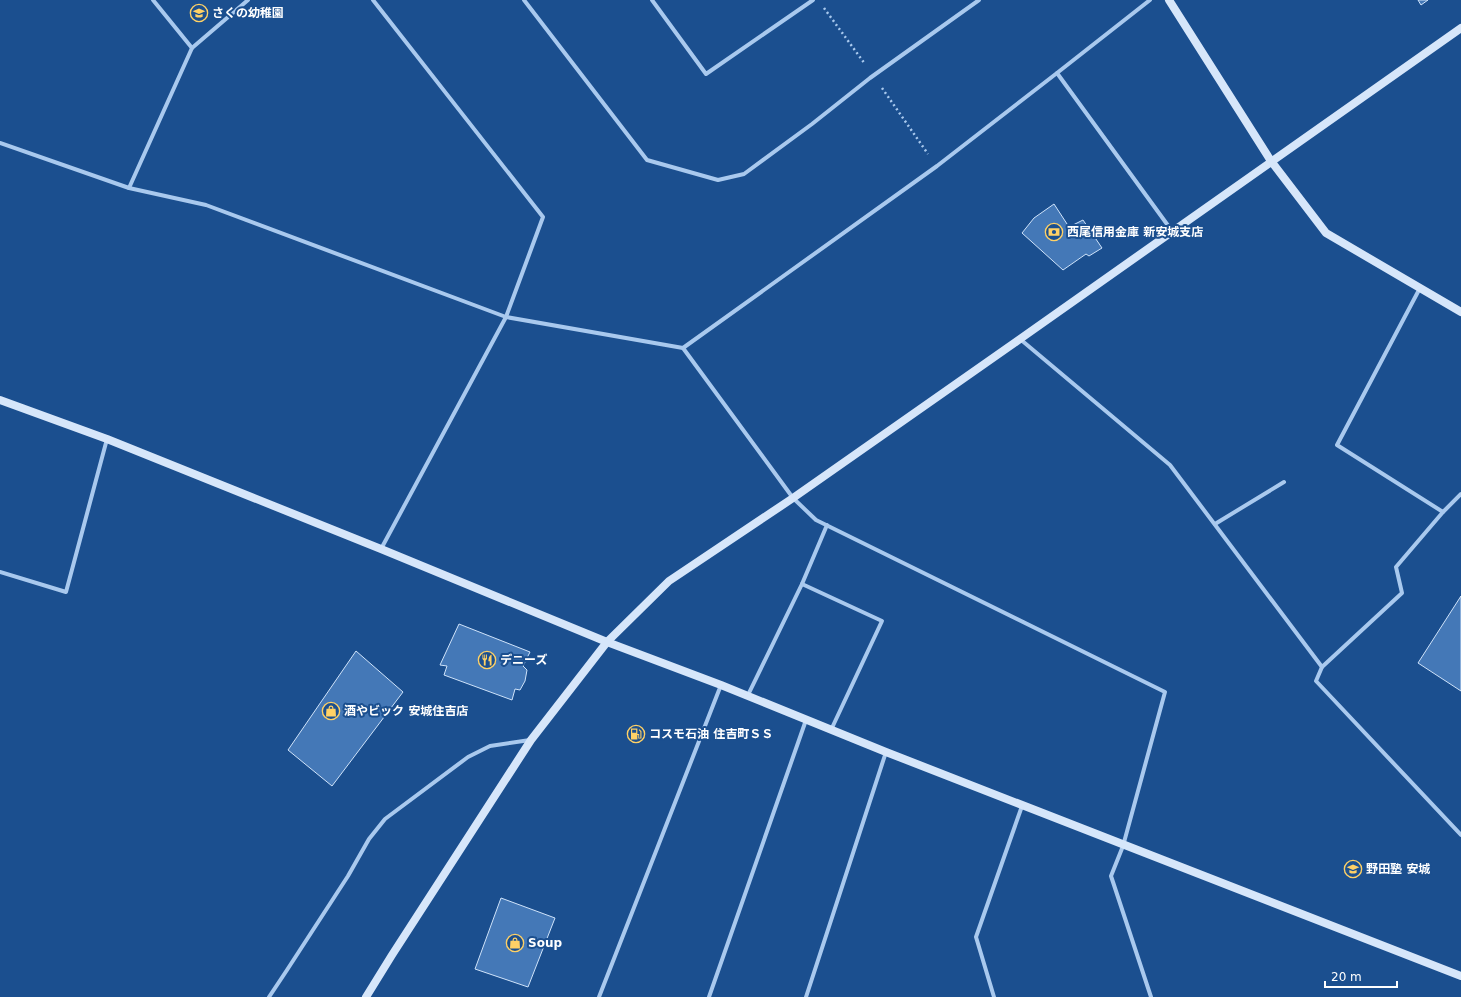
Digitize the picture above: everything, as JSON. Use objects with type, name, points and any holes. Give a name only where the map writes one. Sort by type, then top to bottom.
[{"type":"street","points":[[153,0],[192,48]]},
{"type":"street","points":[[129,188],[192,48],[248,0]]},
{"type":"street","points":[[373,0],[543,217],[506,317],[381,549]]},
{"type":"street","points":[[524,0],[647,160],[718,180],[744,174],[812,124],[870,78],[979,0]]},
{"type":"street","points":[[652,0],[706,74],[813,0]]},
{"type":"street","points":[[683,348],[937,166],[1150,0]]},
{"type":"street","points":[[1169,0],[1271,161],[1326,233],[1461,312]]},
{"type":"street","points":[[366,997],[392,954],[531,740],[607,642],[669,581],[793,498],[1461,28]]},
{"type":"street","points":[[1058,73],[1172,231]]},
{"type":"street","points":[[0,143],[129,188],[206,205],[506,317],[683,348],[793,498],[816,520],[1165,692],[1123,846],[1111,876],[1151,997]]},
{"type":"street","points":[[1420,288],[1336,445],[1443,512]]},
{"type":"street","points":[[1020,339],[1170,465],[1322,667]]},
{"type":"street","points":[[0,400],[108,439],[607,642],[721,685],[1123,846],[1461,976]]},
{"type":"street","points":[[0,572],[66,592],[108,439]]},
{"type":"street","points":[[1215,524],[1284,482]]},
{"type":"street","points":[[1461,494],[1443,512],[1396,567],[1402,593],[1322,667],[1316,681],[1461,835]]},
{"type":"street","points":[[747,696],[802,584],[827,525]]},
{"type":"street","points":[[802,584],[882,621],[831,730]]},
{"type":"street","points":[[599,997],[721,685]]},
{"type":"street","points":[[709,997],[806,720]]},
{"type":"street","points":[[269,997],[348,876],[369,839],[385,820],[468,757],[490,746],[531,740]]},
{"type":"street","points":[[806,997],[886,752]]},
{"type":"street","points":[[994,997],[976,937],[1022,806]]},
{"type":"building","points":[[1418,0],[1428,0],[1421,5]]},
{"type":"building","points":[[1054,204],[1069,227],[1083,220],[1102,248],[1089,256],[1086,254],[1063,270],[1022,233],[1034,218]]},
{"type":"building","points":[[1461,596],[1461,691],[1418,663]]},
{"type":"building","points":[[459,624],[530,652],[523,666],[527,670],[525,681],[520,690],[515,689],[512,700],[444,675],[447,666],[440,665]]},
{"type":"building","points":[[356,651],[403,692],[332,786],[288,750]]},
{"type":"building","name":"Soup","points":[[501,898],[555,918],[528,987],[475,969]]},
{"type":"place","name":"さくの幼稚園","points":[[199,13]]},
{"type":"place","name":"西尾信用金庫 新安城支店","points":[[1054,232]]},
{"type":"place","name":"デニーズ","points":[[487,660]]},
{"type":"place","name":"酒やビック 安城住吉店","points":[[331,711]]},
{"type":"place","name":"コスモ石油 住吉町ＳＳ","points":[[636,734]]},
{"type":"place","name":"野田塾 安城","points":[[1353,869]]},
{"type":"place","name":"Soup","points":[[515,943]]}]
